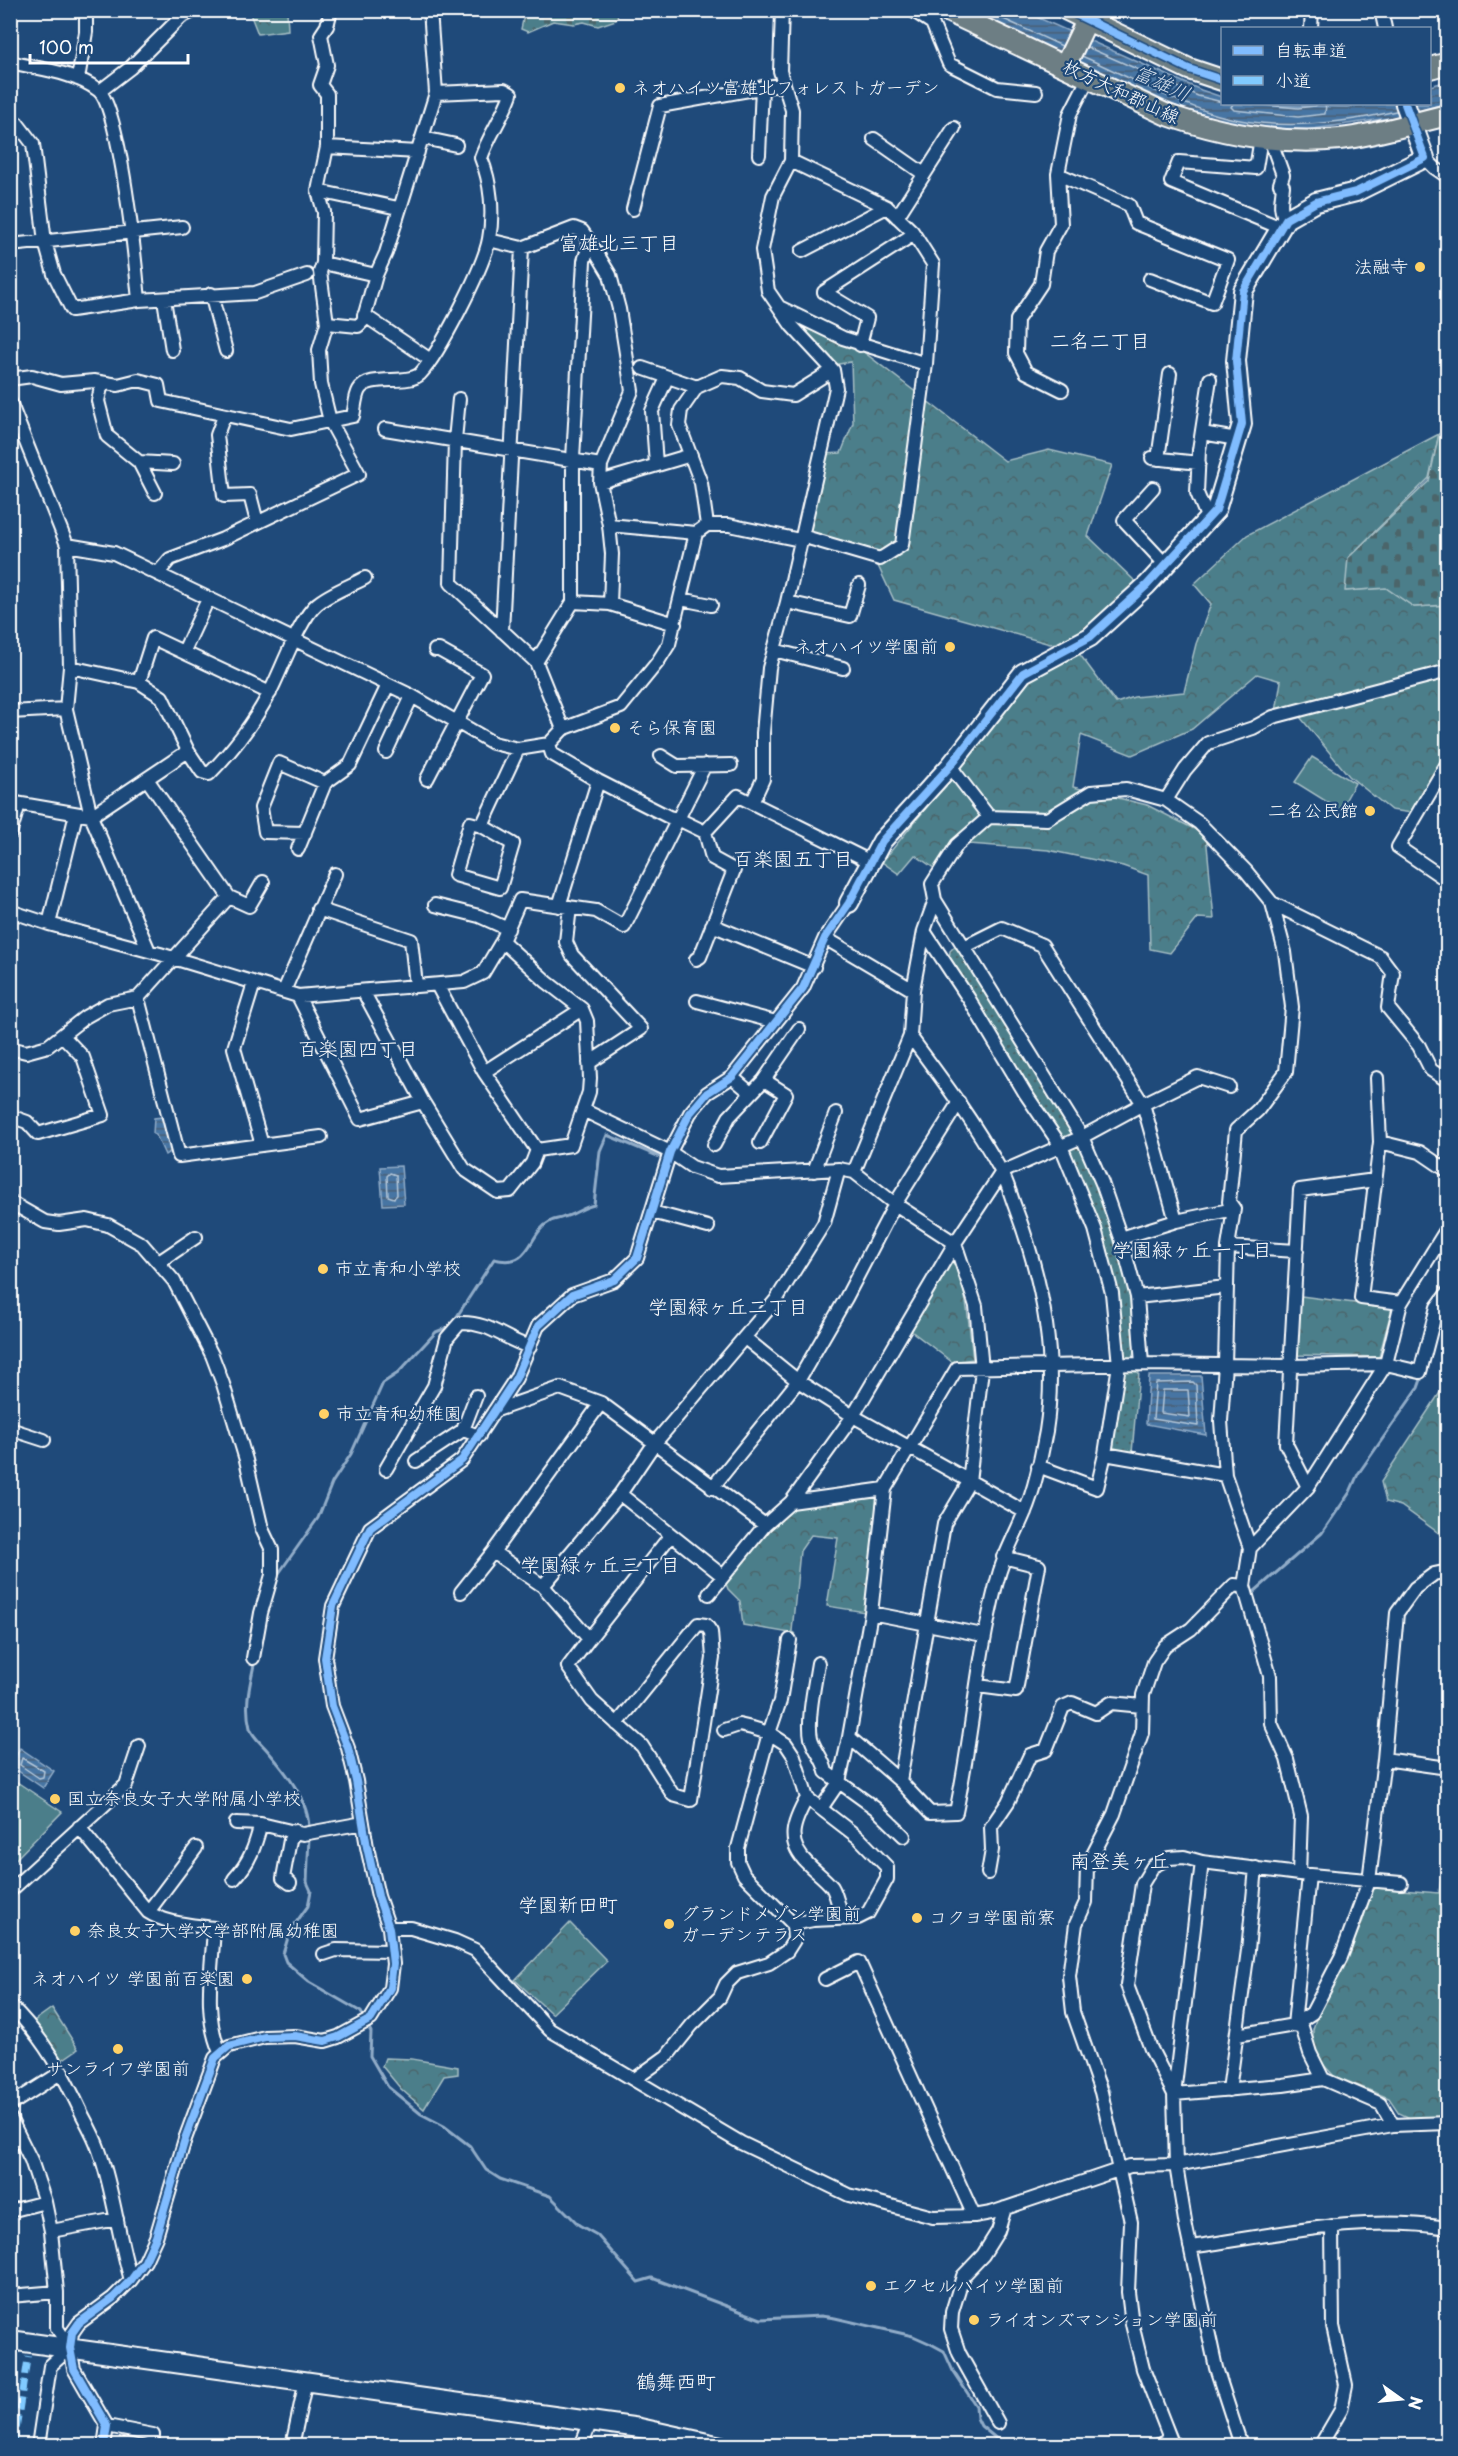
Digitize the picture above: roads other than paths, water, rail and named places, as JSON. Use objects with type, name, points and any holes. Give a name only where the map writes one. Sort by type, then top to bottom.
[{"type":"main road","name":"枚方大和郡山線","points":[[945,10],[1089,76],[1165,114],[1198,126],[1235,135],[1304,141],[1341,138],[1408,115],[1448,115]]},
{"type":"main road","points":[[1067,10],[1189,69],[1221,80]]},
{"type":"main road","points":[[1065,66],[1087,20]]},
{"type":"main road","points":[[1431,68],[1448,63]]},
{"type":"street","points":[[78,79],[86,32],[86,10]]},
{"type":"street","points":[[100,91],[130,68],[182,17],[195,10]]},
{"type":"street","points":[[158,573],[170,559],[223,539],[359,474],[330,421],[321,384],[319,350],[327,322],[320,272],[323,263],[324,212],[318,190],[327,147],[327,94],[320,84],[327,65],[321,35],[327,26],[331,10]]},
{"type":"street","points":[[327,322],[358,326],[386,253],[398,208],[436,93],[430,10]]},
{"type":"street","points":[[753,803],[763,779],[769,668],[787,602],[836,388],[833,370],[792,326],[768,291],[762,250],[773,196],[791,160],[792,110],[780,71],[782,10]]},
{"type":"street","points":[[912,10],[932,23],[950,64],[997,88],[1036,92]]},
{"type":"street","points":[[1311,27],[1312,10]]},
{"type":"street","points":[[1381,10],[1385,27]]},
{"type":"street","points":[[10,62],[78,79],[100,91],[108,106],[119,149],[133,233],[139,300]]},
{"type":"street","points":[[1062,390],[1026,372],[1016,353],[1017,320],[1041,284],[1046,251],[1061,224],[1058,174],[1070,114],[1089,76]]},
{"type":"street","points":[[633,208],[660,106],[783,84]]},
{"type":"street","points":[[759,155],[762,87]]},
{"type":"street","points":[[10,379],[32,376],[61,384],[94,381],[118,385],[138,380],[158,385],[161,401],[291,429],[353,416],[358,390],[363,385],[382,380],[414,378],[420,374],[444,338],[471,284],[489,240],[491,202],[487,172],[481,158],[511,94],[504,90],[436,93]]},
{"type":"street","points":[[1408,115],[1425,158],[1448,177]]},
{"type":"street","points":[[10,120],[17,123],[33,144],[45,242],[54,274],[72,310],[139,300],[255,293],[307,275]]},
{"type":"street","points":[[897,217],[954,128]]},
{"type":"street","points":[[423,138],[456,146]]},
{"type":"street","points":[[874,138],[924,174]]},
{"type":"street","points":[[1265,138],[1283,175],[1280,184],[1283,186],[1281,202],[1284,224]]},
{"type":"street","points":[[1265,138],[1256,168],[1179,162],[1171,182],[1284,224]]},
{"type":"street","points":[[327,147],[418,152]]},
{"type":"street","points":[[104,2445],[107,2426],[74,2370],[70,2348],[72,2333],[79,2323],[113,2298],[146,2261],[156,2237],[185,2139],[215,2058],[229,2046],[266,2037],[295,2037],[325,2041],[338,2037],[371,2019],[390,1988],[393,1964],[389,1928],[378,1896],[351,1759],[332,1706],[325,1658],[333,1606],[370,1528],[462,1460],[516,1378],[538,1326],[572,1295],[614,1280],[637,1258],[670,1152],[690,1113],[707,1093],[732,1077],[802,988],[814,967],[825,938],[849,903],[882,841],[950,766],[1023,673],[1090,637],[1147,585],[1216,510],[1242,424],[1236,362],[1243,291],[1284,224],[1316,202],[1356,192],[1425,158]]},
{"type":"street","points":[[609,525],[696,532],[707,525],[729,525],[801,540],[806,537],[880,558],[902,545],[926,364],[933,264],[914,234],[887,207],[791,160]]},
{"type":"street","points":[[1058,174],[1129,205],[1136,223],[1228,260],[1212,303],[1150,279]]},
{"type":"street","points":[[318,190],[398,208]]},
{"type":"street","points":[[801,251],[887,207]]},
{"type":"street","points":[[10,245],[182,226]]},
{"type":"street","points":[[489,240],[522,248],[574,228],[582,231],[610,275],[620,309],[632,391],[601,465],[600,482],[609,525],[612,554],[610,604]]},
{"type":"street","points":[[860,345],[867,318],[824,292],[914,234]]},
{"type":"street","points":[[536,662],[573,602],[573,459],[584,261],[590,242]]},
{"type":"street","points":[[502,631],[522,248]]},
{"type":"street","points":[[323,263],[376,275]]},
{"type":"street","points":[[211,294],[226,351]]},
{"type":"street","points":[[164,299],[172,350]]},
{"type":"street","points":[[777,306],[860,345],[926,364]]},
{"type":"street","points":[[364,315],[429,359]]},
{"type":"street","points":[[642,368],[697,387]]},
{"type":"street","points":[[707,525],[701,483],[679,425],[681,410],[697,387],[722,376],[740,378],[762,391],[793,395],[833,370]]},
{"type":"street","points":[[1170,374],[1154,459],[1198,463]]},
{"type":"street","points":[[656,464],[652,411],[667,378]]},
{"type":"street","points":[[1208,519],[1197,493],[1198,463],[1210,379]]},
{"type":"street","points":[[102,383],[98,401],[107,436],[139,462],[155,493]]},
{"type":"street","points":[[459,399],[455,440],[451,583],[536,662],[563,729]]},
{"type":"street","points":[[10,402],[67,545],[70,666],[66,709],[91,816],[149,951]]},
{"type":"street","points":[[224,416],[217,435],[224,496],[250,495],[257,522]]},
{"type":"street","points":[[385,429],[601,465]]},
{"type":"street","points":[[1202,433],[1237,439]]},
{"type":"street","points":[[600,482],[691,455]]},
{"type":"street","points":[[139,462],[173,464]]},
{"type":"street","points":[[1153,488],[1124,520],[1165,564]]},
{"type":"street","points":[[67,545],[114,553],[412,696],[494,743],[518,749],[549,744],[563,729],[621,707],[657,663],[669,644],[696,532]]},
{"type":"street","points":[[70,666],[139,682],[162,697],[188,751],[202,772],[209,774],[233,751],[270,693],[295,638],[316,605],[365,578]]},
{"type":"street","points":[[787,602],[850,616],[860,585]]},
{"type":"street","points":[[184,651],[208,599]]},
{"type":"street","points":[[681,599],[711,605]]},
{"type":"street","points":[[573,602],[610,604],[675,624]]},
{"type":"street","points":[[139,682],[153,638],[270,693]]},
{"type":"street","points":[[427,779],[482,674],[439,650],[435,650]]},
{"type":"street","points":[[774,650],[843,668]]},
{"type":"street","points":[[1166,800],[1185,770],[1208,743],[1253,728],[1273,717],[1448,671]]},
{"type":"street","points":[[298,849],[325,783],[350,765],[388,685]]},
{"type":"street","points":[[386,752],[412,696]]},
{"type":"street","points":[[10,712],[66,709]]},
{"type":"street","points":[[549,744],[552,754],[598,781],[669,817],[705,832],[712,858],[734,870],[700,957],[696,959]]},
{"type":"street","points":[[482,826],[518,749]]},
{"type":"street","points":[[10,834],[15,803],[91,816],[188,751]]},
{"type":"street","points":[[661,756],[677,766],[731,765]]},
{"type":"street","points":[[1448,762],[1398,847],[1448,882]]},
{"type":"street","points":[[305,833],[264,831],[261,808],[279,763],[325,783]]},
{"type":"street","points":[[10,911],[298,996],[464,982],[483,973],[502,942],[520,900],[596,912],[624,927],[705,765]]},
{"type":"street","points":[[950,766],[989,817]]},
{"type":"street","points":[[147,778],[229,897],[249,906],[263,882]]},
{"type":"street","points":[[589,1063],[641,1029],[572,955],[566,942],[565,906],[598,781]]},
{"type":"street","points":[[1142,1364],[1137,1297],[1121,1238],[1102,1182],[1082,1137],[1022,1042],[966,946],[935,900],[932,884],[957,845],[989,817],[1047,819],[1091,792],[1126,789],[1166,800],[1198,823],[1246,871],[1272,903],[1285,952],[1292,1007],[1286,1072],[1258,1110],[1236,1130],[1228,1202],[1234,1209],[1228,1247],[1221,1421],[1225,1475],[1250,1548],[1244,1586],[1270,1676],[1271,1723],[1287,1759],[1301,1816],[1304,1874],[1294,2025]]},
{"type":"street","points":[[705,832],[738,796],[871,862]]},
{"type":"street","points":[[49,924],[76,814]]},
{"type":"street","points":[[470,824],[482,826],[513,844],[500,888],[455,876],[470,824]]},
{"type":"street","points":[[284,991],[334,874]]},
{"type":"street","points":[[10,1048],[26,1052],[48,1046],[85,1017],[108,1004],[138,998],[229,897]]},
{"type":"street","points":[[854,1172],[910,1036],[913,990],[924,931],[935,900]]},
{"type":"street","points":[[1272,903],[1381,957],[1393,973],[1388,1008],[1419,1046],[1431,1070],[1448,1081]]},
{"type":"street","points":[[435,905],[479,916],[508,929]]},
{"type":"street","points":[[318,909],[411,940],[416,985]]},
{"type":"street","points":[[712,925],[814,967]]},
{"type":"street","points":[[966,946],[1002,928],[1042,945],[1143,1104],[1176,1221]]},
{"type":"street","points":[[924,931],[969,999],[1025,1093],[1061,1146],[1095,1228],[1112,1293],[1119,1365],[1105,1454],[1096,1488],[1038,1466]]},
{"type":"street","points":[[825,938],[913,990]]},
{"type":"street","points":[[502,942],[582,1008],[587,1020],[589,1092],[572,1144],[537,1150]]},
{"type":"street","points":[[254,983],[234,1047],[262,1145]]},
{"type":"street","points":[[436,985],[484,1072],[537,1150]]},
{"type":"street","points":[[363,991],[423,1102],[464,1169],[498,1192],[510,1191],[532,1163],[537,1150]]},
{"type":"street","points":[[298,996],[360,1119],[423,1102]]},
{"type":"street","points":[[138,998],[179,1156],[321,1137]]},
{"type":"street","points":[[697,1001],[776,1022]]},
{"type":"street","points":[[484,1072],[582,1008]]},
{"type":"street","points":[[714,1145],[729,1117],[764,1080],[800,1029]]},
{"type":"street","points":[[10,1116],[27,1122],[38,1134],[103,1115],[83,1057],[62,1035]]},
{"type":"street","points":[[849,1737],[900,1781],[930,1813],[956,1812],[968,1754],[983,1635],[1003,1557],[1025,1512],[1038,1466],[1050,1390],[1041,1293],[1033,1258],[1002,1172],[959,1102],[910,1036]]},
{"type":"street","points":[[732,1077],[751,1093]]},
{"type":"street","points":[[709,1594],[765,1525],[791,1502],[853,1416],[955,1243],[1002,1172],[1082,1137],[1198,1077],[1229,1088]]},
{"type":"street","points":[[1377,1078],[1380,1142],[1361,1298],[1401,1303]]},
{"type":"street","points":[[760,1143],[786,1094],[764,1080]]},
{"type":"street","points":[[712,1488],[798,1381],[846,1298],[895,1204],[959,1102]]},
{"type":"street","points":[[583,1110],[670,1152],[692,1167],[718,1176],[839,1169],[854,1172],[895,1204],[955,1243],[976,1306],[982,1369],[969,1482],[944,1524],[900,1781]]},
{"type":"street","points":[[814,1171],[836,1113]]},
{"type":"street","points":[[1380,1142],[1420,1152],[1448,1171]]},
{"type":"street","points":[[543,1586],[620,1494],[654,1444],[776,1300],[824,1223],[839,1169]]},
{"type":"street","points":[[1308,1486],[1286,1444],[1300,1190],[1375,1180]]},
{"type":"street","points":[[10,1202],[45,1222],[59,1224],[87,1220],[108,1225],[142,1244],[174,1281],[212,1355],[231,1409],[262,1529],[272,1550],[272,1575],[261,1613],[253,1658]]},
{"type":"street","points":[[1121,1238],[1176,1221],[1234,1209]]},
{"type":"street","points":[[652,1212],[708,1227]]},
{"type":"street","points":[[1250,1548],[1308,1486],[1386,1364],[1401,1303],[1448,1227]]},
{"type":"street","points":[[159,1262],[196,1237]]},
{"type":"street","points":[[1228,1247],[1297,1251]]},
{"type":"street","points":[[1137,1297],[1226,1287]]},
{"type":"street","points":[[822,1808],[839,1782],[849,1737],[871,1613],[885,1489],[957,1368],[1142,1364],[1290,1366],[1386,1364],[1420,1372],[1437,1307],[1448,1292]]},
{"type":"street","points":[[386,1469],[434,1386],[447,1338],[460,1323],[475,1323],[493,1328],[515,1343],[530,1347]]},
{"type":"street","points":[[745,1338],[798,1381],[853,1416],[1025,1512]]},
{"type":"street","points":[[494,1411],[560,1388],[601,1403],[712,1488],[765,1525]]},
{"type":"street","points":[[416,1461],[463,1430],[476,1396]]},
{"type":"street","points":[[460,1592],[493,1552],[601,1403]]},
{"type":"street","points":[[10,1429],[44,1440]]},
{"type":"street","points":[[463,1430],[479,1436]]},
{"type":"street","points":[[1105,1454],[1225,1475]]},
{"type":"street","points":[[791,1502],[885,1489]]},
{"type":"street","points":[[620,1494],[723,1576]]},
{"type":"street","points":[[617,1724],[698,1624],[706,1625],[711,1632],[713,1658],[691,1800],[673,1796],[642,1746],[617,1724],[592,1701],[568,1667],[671,1535]]},
{"type":"street","points":[[493,1552],[543,1586],[589,1639]]},
{"type":"street","points":[[978,1686],[1016,1691],[1039,1566],[1003,1557]]},
{"type":"street","points":[[1237,2035],[1294,2025],[1312,2013],[1341,1957],[1369,1881],[1384,1759],[1397,1613],[1415,1588],[1434,1574],[1448,1571]]},
{"type":"street","points":[[1156,2445],[1172,2442],[1143,2369],[1132,2324],[1128,2292],[1131,2222],[1124,2168],[1073,2012],[1070,1976],[1076,1924],[1086,1902],[1087,1866],[1114,1814],[1142,1733],[1143,1695],[1154,1662],[1165,1647],[1191,1629],[1234,1585],[1244,1586]]},
{"type":"street","points":[[871,1613],[983,1635]]},
{"type":"street","points":[[635,2079],[667,2056],[692,2025],[720,1997],[726,1984],[737,1973],[770,1963],[787,1951],[795,1940],[793,1924],[744,1875],[738,1862],[738,1848],[780,1701],[790,1640]]},
{"type":"street","points":[[818,1663],[811,1717],[811,1738],[825,1765],[826,1772],[875,1808],[904,1836]]},
{"type":"street","points":[[988,1873],[992,1850],[991,1827],[1008,1802],[1030,1755],[1047,1750],[1063,1707],[1072,1703],[1096,1713],[1111,1703],[1142,1706]]},
{"type":"street","points":[[724,1730],[739,1725],[769,1733],[786,1744],[794,1756],[798,1776],[807,1798],[859,1838],[887,1867],[887,1878],[868,1913],[858,1918],[813,1920],[793,1924]]},
{"type":"street","points":[[11,1890],[126,1785],[139,1746]]},
{"type":"street","points":[[1384,1759],[1448,1768]]},
{"type":"street","points":[[807,1798],[800,1810],[793,1836],[794,1846],[799,1855],[833,1890],[842,1918]]},
{"type":"street","points":[[236,1823],[261,1824],[299,1832],[363,1823]]},
{"type":"street","points":[[234,1879],[242,1863],[254,1851],[261,1824]]},
{"type":"street","points":[[79,1827],[148,1912],[154,1916],[214,1928],[210,2004],[212,2033],[220,2052]]},
{"type":"street","points":[[290,1883],[284,1878],[290,1840],[299,1832]]},
{"type":"street","points":[[148,1912],[196,1848]]},
{"type":"street","points":[[1174,2094],[1151,2049],[1127,1985],[1142,1884],[1153,1866],[1169,1858],[1184,1857],[1202,1862],[1401,1883]]},
{"type":"street","points":[[1202,1862],[1174,2094],[1176,2165],[1190,2247],[1216,2368],[1240,2442],[1243,2445]]},
{"type":"street","points":[[1229,2090],[1256,1868]]},
{"type":"street","points":[[389,1928],[411,1928],[455,1941],[475,1950],[550,2030],[741,2143],[849,2195],[933,2217],[974,2216],[1005,2208],[1124,2168],[1176,2165],[1394,2125],[1448,2123]]},
{"type":"street","points":[[324,1954],[336,1950],[391,1951]]},
{"type":"street","points":[[825,1979],[859,1962],[974,2216]]},
{"type":"street","points":[[10,2005],[28,2023],[62,2072],[99,2149],[117,2219],[122,2252],[131,2280]]},
{"type":"street","points":[[1294,2025],[1302,2027],[1310,2054],[1323,2079]]},
{"type":"street","points":[[10,2105],[62,2072]]},
{"type":"street","points":[[1174,2094],[1323,2079],[1381,2104],[1394,2125]]},
{"type":"street","points":[[12,2124],[30,2160],[45,2202],[51,2231],[57,2292],[57,2328],[70,2348]]},
{"type":"street","points":[[10,2211],[45,2202]]},
{"type":"street","points":[[998,2423],[959,2353],[951,2329],[952,2312],[963,2276],[983,2255],[998,2231],[1005,2208]]},
{"type":"street","points":[[51,2231],[117,2219]]},
{"type":"street","points":[[1190,2247],[1332,2226],[1385,2223],[1422,2224],[1448,2228]]},
{"type":"street","points":[[1320,2445],[1341,2410],[1346,2385],[1333,2326],[1332,2226]]},
{"type":"street","points":[[10,2296],[57,2292]]},
{"type":"street","points":[[10,2340],[591,2421],[672,2434],[720,2445]]},
{"type":"street","points":[[38,2445],[50,2366],[70,2348]]},
{"type":"street","points":[[292,2445],[306,2380]]},
{"type":"street","points":[[580,2445],[591,2421]]},
{"type":"street","points":[[107,2426],[153,2434],[152,2445]]},
{"type":"water","name":"富雄川","points":[[970,11],[1023,11],[1201,90],[1221,97],[1221,105],[1348,107],[1431,105],[1431,86],[1447,81],[1447,103],[1396,117],[1299,131],[1218,121],[1180,108]]},
{"type":"water","points":[[162,1117],[171,1151],[165,1155],[156,1135],[153,1134],[154,1118]]},
{"type":"water","points":[[401,1166],[404,1204],[383,1205],[380,1167]]},
{"type":"water","points":[[1149,1376],[1201,1376],[1206,1435],[1146,1424]]},
{"type":"water","points":[[20,1748],[54,1771],[43,1788],[11,1766]]},
{"type":"waterway","points":[[10,752],[15,759]]},
{"type":"waterway","points":[[454,1321],[494,1259],[507,1261],[516,1259],[523,1255],[543,1226],[594,1205],[600,1151],[607,1135],[660,1157]]},
{"type":"waterway","points":[[277,1576],[318,1518],[332,1483],[351,1454],[383,1383],[398,1373],[436,1332],[451,1326]]},
{"type":"waterway","points":[[1249,1592],[1254,1592],[1322,1533],[1350,1492],[1358,1474],[1418,1388],[1423,1374]]},
{"type":"waterway","points":[[1198,1630],[1235,1594],[1242,1593]]},
{"type":"waterway","points":[[1163,1658],[1173,1648]]},
{"type":"waterway","points":[[255,1660],[248,1703],[250,1728],[295,1787],[305,1809],[309,1831]]},
{"type":"waterway","points":[[309,1837],[307,1882],[311,1891],[308,1906],[290,1931],[283,1954],[286,1962],[309,1982],[361,2012],[364,2018]]},
{"type":"waterway","points":[[1075,1981],[1077,1958]]},
{"type":"waterway","points":[[1077,1996],[1080,2017]]},
{"type":"waterway","points":[[367,2024],[371,2032],[370,2056],[388,2087],[421,2114],[444,2126],[470,2146],[486,2170],[500,2179],[550,2196],[579,2225],[597,2235],[638,2282],[652,2278],[761,2319],[821,2316],[913,2336],[944,2351],[953,2371],[976,2406],[977,2418],[981,2426],[998,2440],[1011,2446]]},
{"type":"waterway","points":[[1100,2071],[1109,2091],[1109,2104]]},
{"type":"waterway","points":[[1118,2140],[1125,2165]]},
{"type":"waterway","points":[[1127,2171],[1137,2227]]},
{"type":"waterway","points":[[1147,2361],[1154,2380]]},
{"type":"waterway","points":[[1168,2417],[1181,2446]]},
{"type":"place","name":"ネオハイツ富雄北フォレストガーデン","points":[[620,88]]},
{"type":"place","name":"法融寺","points":[[1420,267]]},
{"type":"place","name":"ネオハイツ学園前","points":[[950,647]]},
{"type":"place","name":"そら保育園","points":[[615,728]]},
{"type":"place","name":"二名公民館","points":[[1370,811]]},
{"type":"place","name":"市立青和小学校","points":[[323,1269]]},
{"type":"place","name":"市立青和幼稚園","points":[[324,1414]]},
{"type":"place","name":"国立奈良女子大学附属小学校","points":[[55,1799]]},
{"type":"place","name":"コクヨ学園前寮","points":[[917,1918]]},
{"type":"place","name":"グランドメゾン学園前 ガーデンテラス","points":[[669,1924]]},
{"type":"place","name":"奈良女子大学文学部附属幼稚園","points":[[75,1931]]},
{"type":"place","name":"ネオハイツ 学園前百楽園","points":[[247,1979]]},
{"type":"place","name":"サンライフ学園前","points":[[118,2049]]},
{"type":"place","name":"エクセルハイツ学園前","points":[[871,2286]]},
{"type":"place","name":"ライオンズマンション学園前","points":[[974,2320]]},
{"type":"district","name":"富雄北三丁目","points":[[619,243]]},
{"type":"district","name":"二名二丁目","points":[[1100,341]]},
{"type":"district","name":"百楽園五丁目","points":[[793,859]]},
{"type":"district","name":"百楽園四丁目","points":[[358,1049]]},
{"type":"district","name":"学園緑ヶ丘一丁目","points":[[1192,1250]]},
{"type":"district","name":"学園緑ヶ丘二丁目","points":[[728,1307]]},
{"type":"district","name":"学園緑ヶ丘三丁目","points":[[600,1565]]},
{"type":"district","name":"南登美ヶ丘","points":[[1120,1861]]},
{"type":"district","name":"学園新田町","points":[[568,1905]]},
{"type":"district","name":"鶴舞西町","points":[[676,2382]]}]
